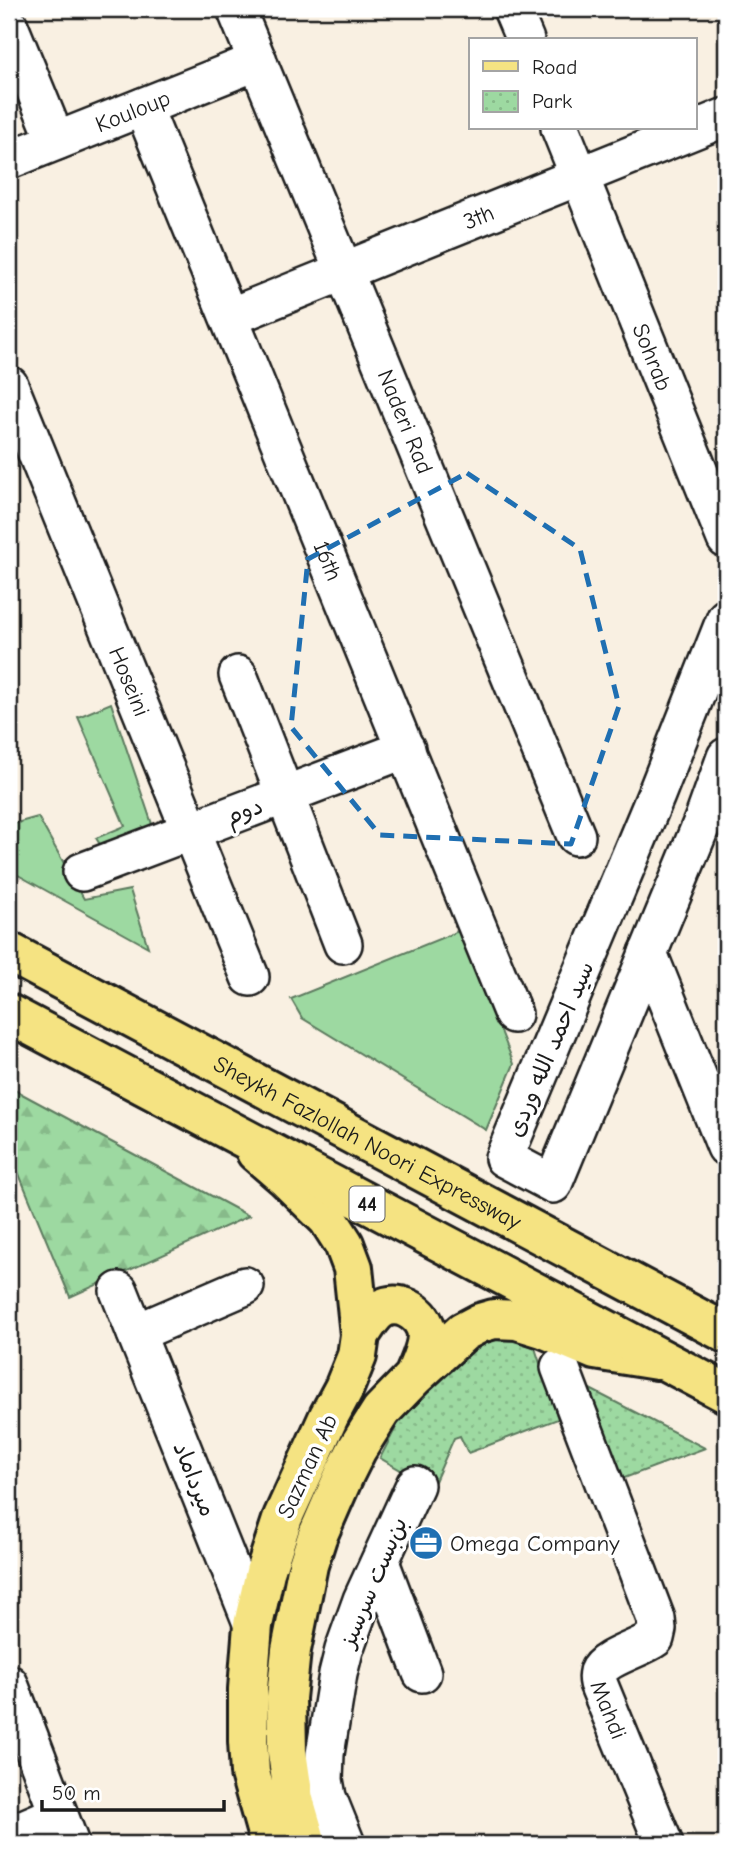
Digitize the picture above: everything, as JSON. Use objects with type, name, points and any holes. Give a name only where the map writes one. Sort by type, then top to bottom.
[{"type":"main road","name":"Sheykh Fazlollah Noori Expressway","points":[[10,952],[726,1333]]},
{"type":"main road","name":"44","points":[[9,1014],[726,1393]]},
{"type":"main road","name":"Sazman Ab","points":[[236,1135],[328,1219],[344,1244],[353,1268],[360,1335],[357,1356],[344,1388],[282,1517],[265,1572],[253,1625],[248,1689],[250,1773],[270,1844]]},
{"type":"main road","points":[[360,1335],[370,1320],[384,1307],[402,1306],[413,1311],[426,1329],[426,1341],[414,1377]]},
{"type":"main road","name":"Sazman Ab","points":[[307,1844],[294,1800],[287,1752],[286,1698],[291,1650],[308,1565],[317,1537],[357,1449],[382,1411],[463,1332],[494,1319],[517,1320],[595,1350],[664,1361]]},
{"type":"street","name":"Naderi Rad","points":[[236,9],[576,836]]},
{"type":"street","points":[[512,9],[524,38]]},
{"type":"street","points":[[9,26],[56,141]]},
{"type":"street","name":"Kouloup","points":[[9,160],[258,61]]},
{"type":"street","name":"16th","points":[[143,107],[513,1014]]},
{"type":"street","name":"3th","points":[[696,129],[726,117]]},
{"type":"street","name":"Sohrab","points":[[561,130],[726,539]]},
{"type":"street","name":"3th","points":[[230,317],[694,130]]},
{"type":"street","name":"Hoseini","points":[[9,386],[250,977]]},
{"type":"street","name":"سید احمد الله وردی","points":[[726,618],[656,795],[504,1158],[553,1184],[704,818],[726,757]]},
{"type":"street","points":[[238,675],[343,944]]},
{"type":"street","name":"دوم","points":[[82,872],[406,750]]},
{"type":"street","points":[[648,953],[711,1069],[726,1147]]},
{"type":"street","points":[[577,984],[627,1003]]},
{"type":"street","points":[[136,1332],[245,1286]]},
{"type":"street","name":"میرداماد","points":[[119,1291],[253,1625]]},
{"type":"street","name":"Mahdi","points":[[560,1367],[656,1619],[655,1637],[639,1648],[608,1661],[597,1674],[598,1683],[664,1844]]},
{"type":"street","name":"بن‌بست سرسبز","points":[[346,1844],[327,1797],[324,1780],[325,1754],[344,1650],[362,1600],[415,1485]]},
{"type":"street","points":[[380,1562],[422,1673]]},
{"type":"street","points":[[9,1684],[64,1829],[9,1835]]},
{"type":"highlighted area","points":[[467,473],[580,549],[619,706],[571,844],[380,835],[291,727],[308,559]]},
{"type":"green space","points":[[111,703],[155,833],[104,851],[96,838],[125,826],[78,717]]},
{"type":"green space","points":[[38,817],[84,899],[130,890],[148,947],[9,870],[9,825]]},
{"type":"green space","points":[[461,930],[514,1064],[486,1130],[302,1018],[291,999]]},
{"type":"green space","points":[[9,1087],[249,1216],[70,1297],[9,1150]]},
{"type":"green space","points":[[497,1337],[512,1338],[535,1348],[558,1419],[468,1453],[460,1436],[454,1438],[432,1488],[380,1458],[404,1412],[483,1341]]},
{"type":"green space","points":[[588,1388],[705,1448],[619,1480]]},
{"type":"place","name":"Omega Company","points":[[426,1543]]}]
